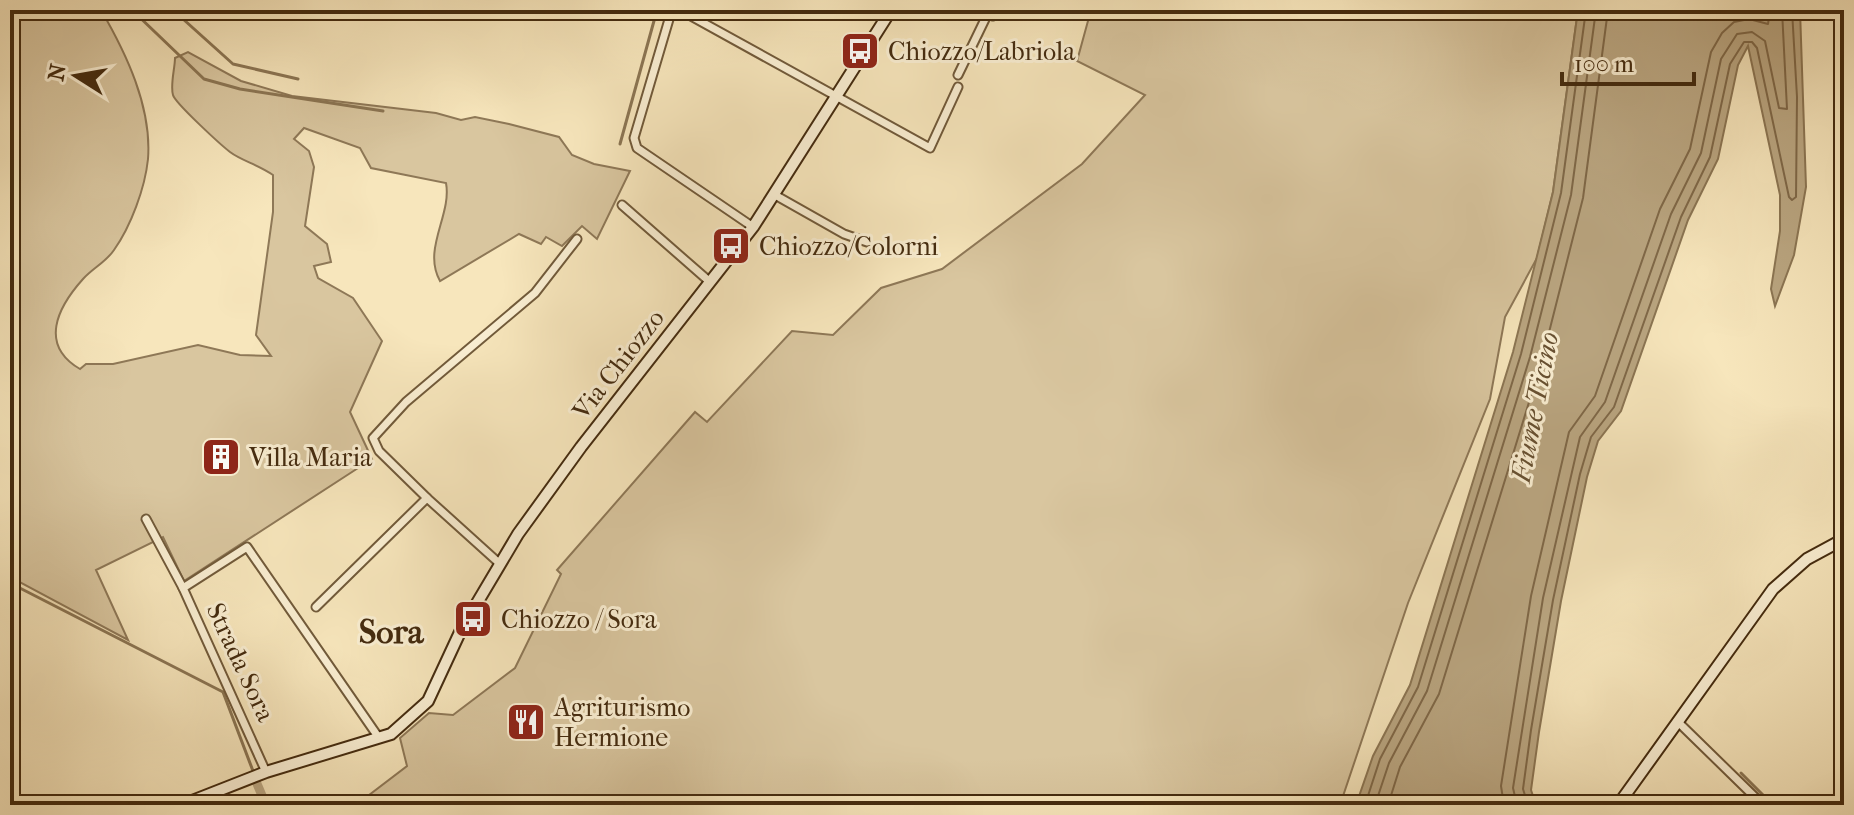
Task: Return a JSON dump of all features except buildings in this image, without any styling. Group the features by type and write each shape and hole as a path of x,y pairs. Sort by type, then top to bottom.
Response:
{"street":[{"path":"753,227 637,148 634,138 670,16 679,10 691,15 930,148 958,87"},
{"name":"Via Chiozzo","path":"499,563 581,447 753,227 891,10"},
{"path":"958,75 988,11"},
{"path":"775,195 844,234 867,242"},
{"path":"622,205 710,282"},
{"path":"182,805 266,772 379,738 402,726 428,701 461,630 499,563 379,451 373,438 406,402 535,293 577,239"},
{"path":"316,607 427,498"},
{"path":"146,519 183,588"},
{"path":"1618,805 1773,589 1807,559 1844,539"},
{"name":"Strada Sora","path":"266,772 183,588 247,547 379,738"},
{"path":"1677,721 1763,805"}],"shaded area":[{"path":"31,10 101,10 128,62 146,120 148,159 131,218 111,254 74,290 56,326 60,349 80,369 86,364 113,364 198,345 240,355 271,356 256,335 273,212 273,175 230,152 173,95 175,58 188,52 241,81 292,96 436,113 461,120 475,117 509,124 559,137 572,155 594,164 630,171 597,239 582,226 562,246 546,237 541,244 519,234 440,281 434,257 447,195 446,183 371,168 360,148 304,128 294,139 309,151 314,167 305,226 327,244 331,262 314,266 318,278 353,298 382,341 350,412 372,459 184,581 163,537 96,570 128,640 10,577 10,41 22,16"},
{"path":"1091,10 1578,10 1553,192 1537,258 1505,317 1490,399 1408,603 1340,805 356,805 407,766 400,738 429,713 453,715 515,668 561,574 557,570 695,412 707,422 792,331 833,335 881,288 942,269 1082,164 1145,95 1077,61"}],"water":[{"name":"Fiume Ticino","path":"1578,10 1800,10 1806,187 1794,255 1775,306 1771,289 1780,231 1780,195 1748,46 1738,65 1718,159 1688,220 1621,411 1598,441 1587,477 1561,601 1539,732 1531,790 1536,805 1356,805 1373,756 1410,685 1513,352 1553,192"}],"waterway":[{"path":"10,28 21,10"},
{"path":"132,10 204,79 240,89 383,111"},
{"path":"173,10 233,64 298,79"},
{"path":"620,144 657,10"},
{"path":"10,583 223,692 253,771"},
{"path":"1741,773 1773,805"},
{"path":"255,779 266,805"}],"place":[{"name":"Chiozzo/Labriola","path":"860,51"},
{"name":"Chiozzo/Colorni","path":"731,246"},
{"name":"Villa Maria","path":"221,457"},
{"name":"Chiozzo / Sora","path":"473,619"},
{"name":"Agriturismo Hermione","path":"526,722"}],"district":[{"name":"Sora","path":"391,631"}]}
